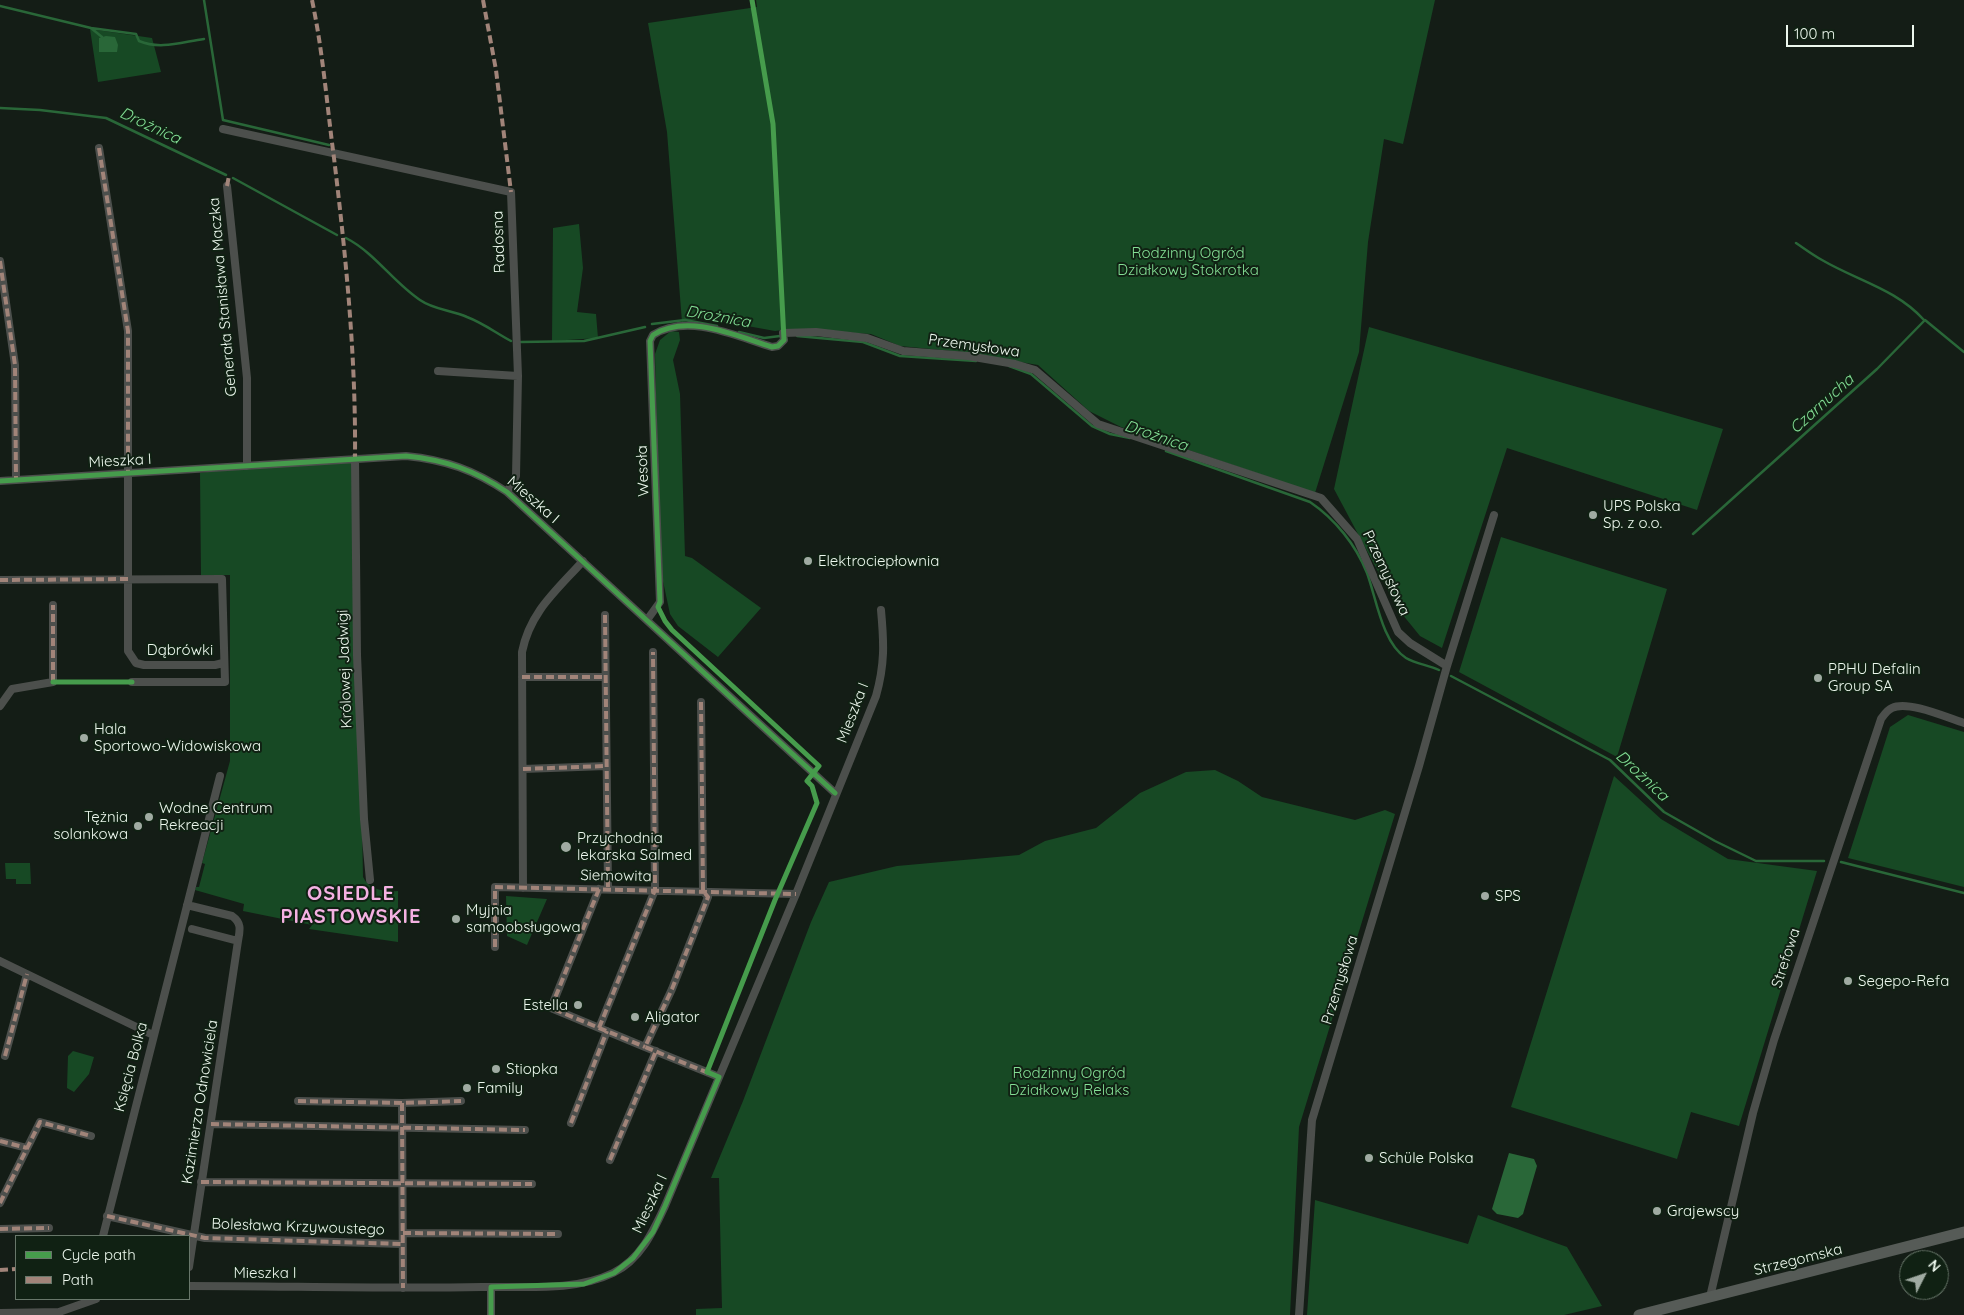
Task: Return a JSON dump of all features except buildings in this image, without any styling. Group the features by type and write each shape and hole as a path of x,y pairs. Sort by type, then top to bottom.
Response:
{"main road":[{"name":"Strzegomska","path":"1639,1315 1964,1232"}],"street":[{"name":"Radosna","path":"223,129 511,192 518,376 516,476 508,492"},
{"name":"Dąbrówki","path":"100,148 128,331 128,651 130,657 136,663 144,665 215,665 223,663 222,579 129,579"},
{"name":"Generała Stanisława Maczka","path":"227,186 247,378 247,466"},
{"path":"0,261 15,365 16,480"},
{"name":"Przemysłowa","path":"653,334 670,327 698,326 772,347 782,343 784,340 783,333 816,332 867,338 903,351 968,356 1016,364 1035,370 1098,424 1321,498 1357,539 1398,632 1410,643 1447,666 1419,766 1312,1120 1299,1315"},
{"name":"Wesoła","path":"647,620 660,602 650,341 653,334"},
{"path":"438,370 518,376"},
{"name":"Mieszka I","path":"0,480 355,458 406,456 442,460 473,472 508,492 835,793"},
{"name":"Królowej Jadwigi","path":"355,458 358,664 364,818 370,880"},
{"path":"1447,666 1494,515"},
{"path":"523,888 522,652 526,633 533,619 583,561"},
{"path":"0,580 129,579"},
{"path":"0,706 12,689 52,682 53,605"},
{"name":"Mieszka I","path":"190,1286 403,1288 584,1284 614,1273 633,1258 653,1232 665,1206 796,894 835,793 876,696 883,673 885,650 881,610"},
{"path":"605,615 606,766 604,889 551,1008 719,1077"},
{"path":"599,1028 655,890 653,652"},
{"path":"132,682 225,682 223,663"},
{"path":"522,677 605,677"},
{"path":"645,1047 672,989 708,897 703,891 701,702"},
{"name":"Strefowa","path":"1710,1297 1751,1122 1774,1040 1881,719 1892,708 1900,706 1917,708 1964,723"},
{"path":"523,769 606,766"},
{"name":"Księcia Bolka","path":"103,1235 220,776"},
{"name":"Siemowita","path":"495,947 496,887 796,894"},
{"path":"187,905 232,916 240,924 238,941 192,929"},
{"name":"Kazimierza Odnowiciela","path":"190,1259 238,941"},
{"path":"0,961 153,1035"},
{"path":"4,1056 27,974"},
{"path":"571,1123 607,1031"},
{"path":"610,1160 656,1051"},
{"path":"298,1101 402,1103 461,1101"},
{"name":"Bolesława Krzywoustego","path":"402,1103 403,1288"},
{"path":"0,1203 40,1122 91,1136"},
{"path":"210,1124 526,1130"},
{"path":"0,1141 27,1148"},
{"path":"201,1182 532,1184"},
{"name":"Bolesława Krzywoustego","path":"107,1216 189,1235"},
{"path":"0,1229 49,1228"},
{"name":"Bolesława Krzywoustego","path":"402,1233 558,1234"},
{"name":"Bolesława Krzywoustego","path":"190,1235 205,1238 402,1244"},
{"path":"490,1315 491,1287"},
{"path":"0,1314 59,1312 93,1300"}],"green space":[{"name":"Rodzinny Ogród Działkowy Stokrotka","path":"756,0 1435,0 1403,144 1384,139 1368,242 1359,352 1315,493 1121,427 1089,411 1038,365 962,352 900,346 871,334 790,329 775,331 703,318 682,322 667,132 648,23 757,7"},
{"path":"90,29 152,38 161,72 98,82"},
{"path":"579,224 583,268 577,312 596,314 598,338 552,341 553,228"},
{"path":"1369,327 1723,429 1697,510 1507,448 1442,648 1420,636 1398,609 1334,489"},
{"path":"671,331 679,332 680,340 673,360 680,394 685,556 692,558 761,608 718,657 678,626 670,614 660,567 655,354 660,340"},
{"path":"355,458 363,877 369,885 378,889 398,891 398,942 309,929 312,925 243,911 244,904 195,890 196,887 199,887 205,864 202,863 230,761 230,575 201,575 200,473 247,466"},
{"path":"1501,537 1667,589 1617,757 1459,672"},
{"path":"1908,715 1964,732 1964,887 1848,858 1890,727"},
{"name":"Rodzinny Ogród Działkowy Relaks","path":"1215,770 1238,781 1262,797 1355,820 1385,810 1395,814 1299,1127 1290,1315 696,1315 696,1309 722,1308 719,1178 711,1178 743,1101 811,922 829,882 897,866 1019,855 1045,841 1096,828 1140,793 1186,772"},
{"path":"1614,776 1661,819 1728,859 1817,871 1739,1126 1691,1112 1677,1159 1511,1107"},
{"path":"5,863 30,863 31,884 16,884 16,879 6,879"},
{"path":"506,896 547,899 527,945 507,936"},
{"path":"73,1051 94,1057 89,1074 74,1092 67,1088 68,1056"},
{"path":"1315,1200 1468,1244 1478,1215 1567,1247 1602,1306 1564,1315 1307,1315"}],"shaded area":[{"path":"106,36 115,37 118,45 117,52 99,52 99,38"},
{"path":"1509,1153 1534,1159 1537,1166 1523,1214 1518,1218 1497,1214 1492,1209"}],"waterway":[{"path":"204,0 223,120 329,145"},
{"path":"0,6 91,28 102,37"},
{"path":"91,28 136,34 139,41 155,45 204,39"},
{"name":"Drożnica","path":"0,108 40,110 106,118 226,175"},
{"name":"Drożnica","path":"233,178 337,235"},
{"name":"Drożnica","path":"346,238 366,251 401,285 420,300 431,306 473,319 511,341"},
{"path":"1796,243 1815,256 1901,300 1924,320"},
{"name":"Drożnica","path":"652,324 685,320 717,326"},
{"name":"Czarnucha","path":"1693,534 1877,369 1925,320 1964,352"},
{"name":"Drożnica","path":"521,342 584,341 645,327"},
{"name":"Drożnica","path":"739,332 764,338 780,336"},
{"name":"Drożnica","path":"797,336 863,342 900,356 976,361"},
{"name":"Drożnica","path":"1009,366 1031,374 1092,426 1110,434 1130,438"},
{"name":"Drożnica","path":"1166,451 1310,502 1328,516 1344,533 1357,552 1367,573 1385,631 1391,642 1406,658 1439,670"},
{"name":"Drożnica","path":"1451,676 1610,760 1664,812 1715,841 1756,861 1824,861"},
{"name":"Drożnica","path":"1841,862 1964,893"}],"marked path":[{"path":"312,0 319,39 346,270 354,383 355,458"},
{"path":"483,0 496,70 511,192"},
{"path":"99,148 128,331 128,473"},
{"path":"227,186 229,176"},
{"path":"0,261 15,365 16,480"},
{"path":"0,580 129,579"},
{"path":"53,605 53,682"},
{"path":"605,615 608,889"},
{"path":"599,1028 655,890 653,652"},
{"path":"522,677 605,677"},
{"path":"701,702 703,891 708,897 672,989 645,1047 711,1074"},
{"path":"523,769 606,766"},
{"path":"495,947 495,887 796,894"},
{"path":"599,889 551,1008 645,1047"},
{"path":"5,1056 27,974"},
{"path":"571,1123 607,1031"},
{"path":"610,1160 656,1051"},
{"path":"298,1101 402,1103 461,1101"},
{"path":"402,1103 403,1288"},
{"path":"0,1203 40,1122 91,1136"},
{"path":"211,1124 525,1130"},
{"path":"0,1141 27,1148"},
{"path":"201,1182 532,1184"},
{"path":"107,1216 205,1238 402,1244"},
{"path":"0,1229 49,1228"},
{"path":"403,1233 558,1234"},
{"path":"0,1270 15,1269"}],"cycle path":[{"path":"491,1315 491,1287 584,1284 614,1273 633,1258 653,1232 719,1077 707,1072 775,900 817,803 812,786 807,781 819,766 672,630 658,607 660,602 650,341 653,335 681,326 697,326 712,329 772,347 778,346 784,340 773,124 752,0"},
{"path":"0,481 406,456 434,460 459,467 495,484 507,492 835,793"},
{"path":"53,682 132,682"}],"place":[{"name":"UPS Polska Sp. z o.o.","path":"1593,515"},
{"name":"Elektrociepłownia","path":"808,561"},
{"name":"PPHU Defalin Group SA","path":"1818,678"},
{"name":"Hala Sportowo-Widowiskowa","path":"84,738"},
{"name":"Wodne Centrum Rekreacji","path":"149,817"},
{"name":"Tężnia solankowa","path":"138,826"},
{"name":"Przychodnia lekarska Salmed","path":"566,847"},
{"name":"SPS","path":"1485,896"},
{"name":"Myjnia samoobsługowa","path":"456,919"},
{"name":"Segepo-Refa","path":"1848,981"},
{"name":"Estella","path":"578,1005"},
{"name":"Aligator","path":"635,1017"},
{"name":"Stiopka","path":"496,1069"},
{"name":"Family","path":"467,1088"},
{"name":"Schüle Polska","path":"1369,1158"},
{"name":"Grajewscy","path":"1657,1211"}],"district":[{"name":"OSIEDLE PIASTOWSKIE","path":"351,906"}]}
